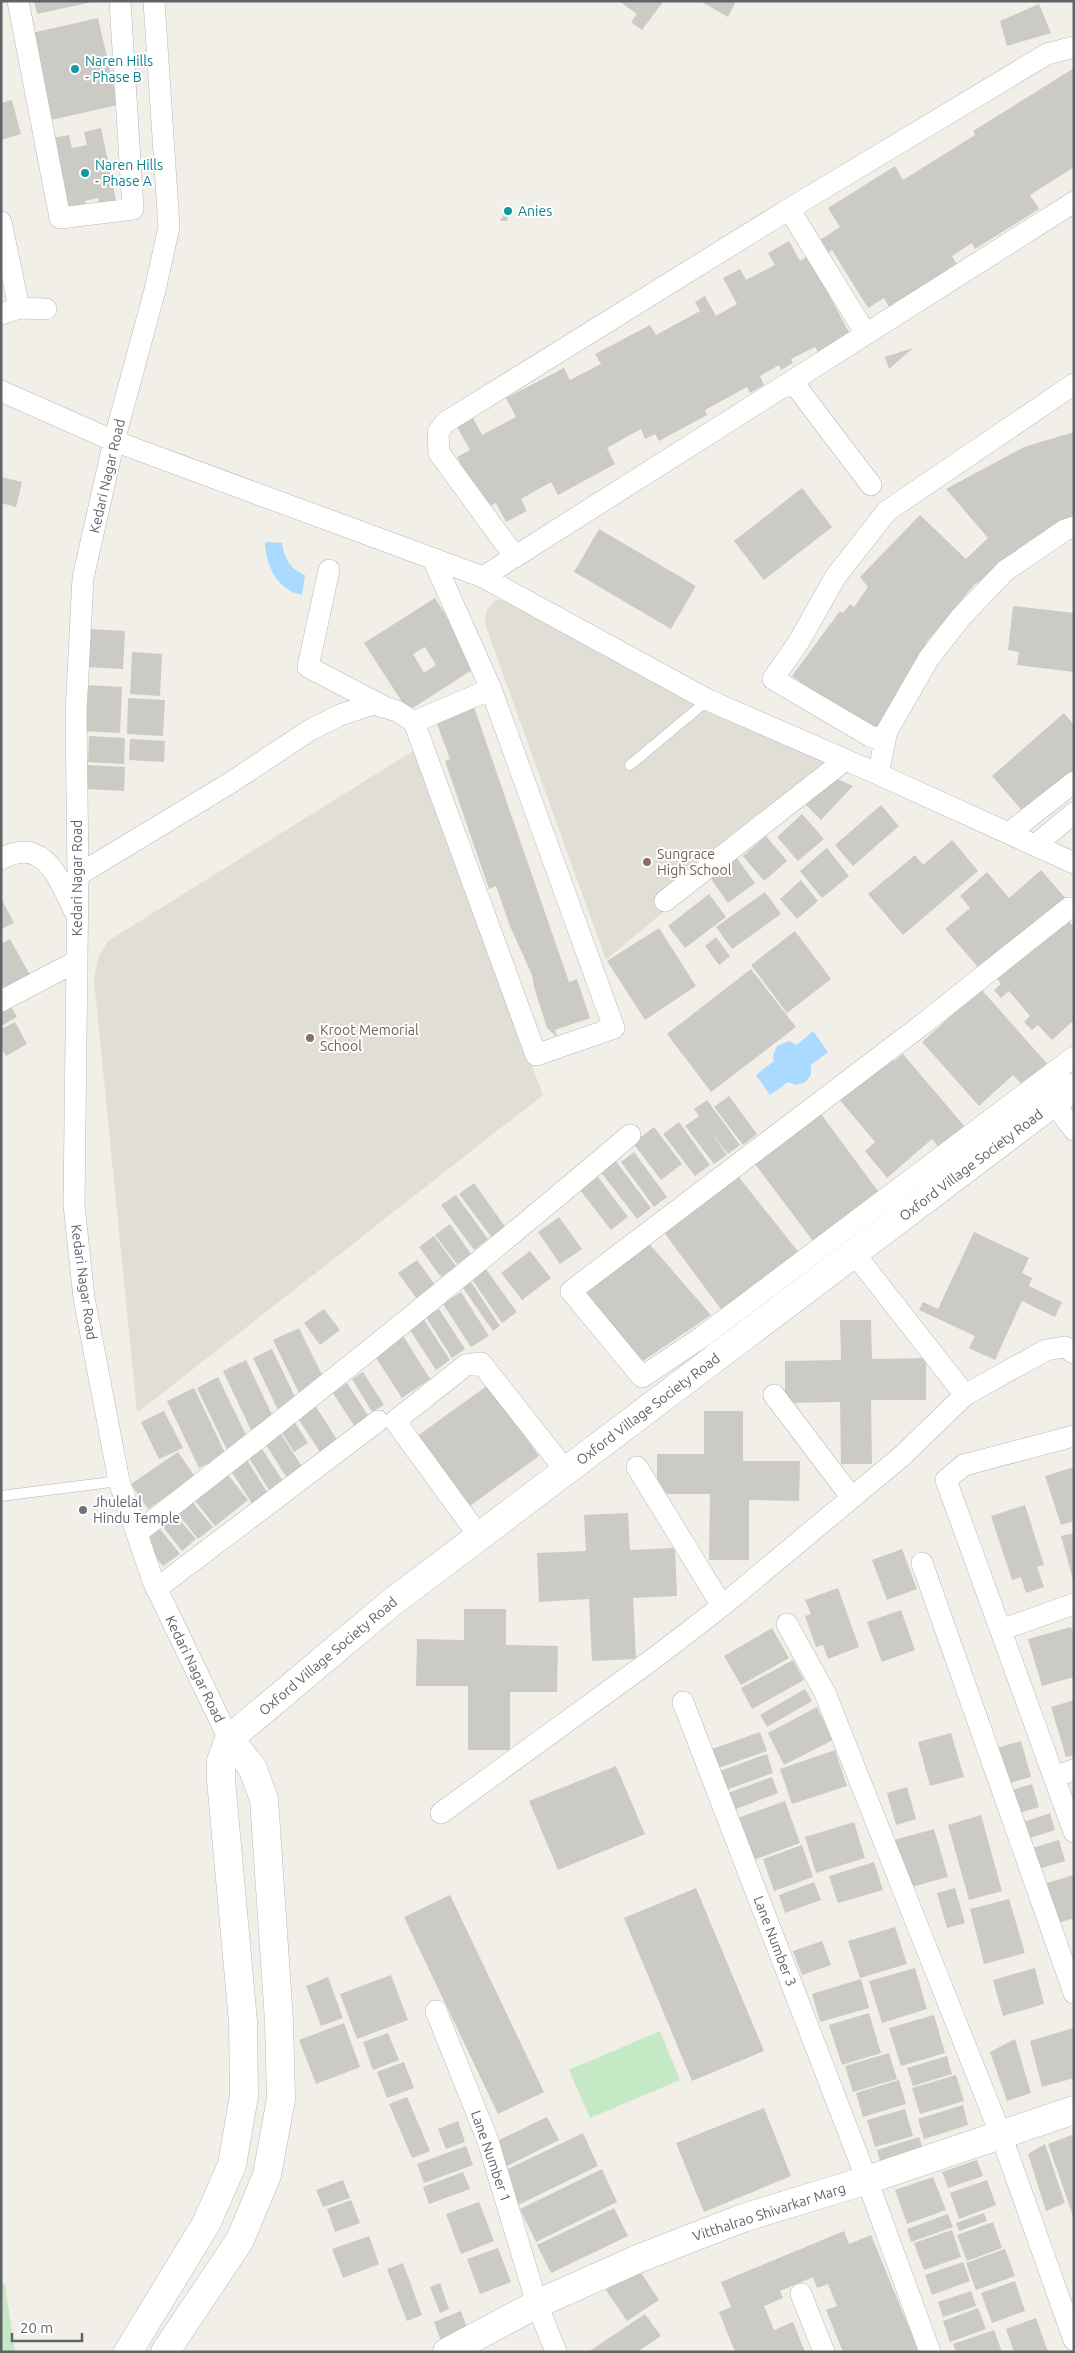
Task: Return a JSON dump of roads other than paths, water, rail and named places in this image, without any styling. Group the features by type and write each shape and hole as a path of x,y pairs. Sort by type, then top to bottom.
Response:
{"street":[{"path":"18,1 60,218 133,209 120,6 155,4"},
{"name":"Kedari Nagar Road","path":"155,4 168,227 155,290 114,441 83,578 76,714 78,875 74,1205 84,1298 119,1481 156,1589 229,1739"},
{"path":"514,557 439,453 438,432 446,422 789,209 1047,54 1074,47"},
{"path":"483,577 1074,202"},
{"path":"789,209 866,334"},
{"path":"1,222 10,311 46,309"},
{"path":"792,381 871,485"},
{"path":"884,740 870,736 773,679 798,643 836,576 887,511 1074,384"},
{"path":"1,391 114,441 483,577 708,700 878,774 1074,863"},
{"path":"878,774 887,731 929,658 961,617 1005,571 1066,530 1074,527"},
{"path":"78,875 230,783 310,730 340,714 373,704 397,711 414,722 536,1055 614,1028 492,688 433,559"},
{"path":"329,570 308,667 386,708"},
{"path":"414,722 492,688"},
{"path":"665,901 845,760"},
{"path":"1009,833 1074,782"},
{"path":"1035,845 1074,813"},
{"path":"1,859 26,851 42,857 55,872 77,917"},
{"path":"660,1399 571,1291 923,1024 1069,908 1074,908"},
{"path":"1,1001 77,961"},
{"path":"642,1377 702,1337 1074,1057"},
{"path":"1064,1095 1074,1130"},
{"name":"Oxford Village Society Road","path":"229,1739 390,1603 1064,1095"},
{"path":"136,1533 273,1429 525,1225 630,1135"},
{"path":"854,1253 965,1395"},
{"path":"441,1813 722,1606 902,1456 965,1395 1046,1350 1065,1347 1074,1353"},
{"path":"479,1536 395,1421 466,1365 481,1363 566,1470"},
{"path":"774,1395 852,1498"},
{"path":"156,1589 378,1421"},
{"path":"1074,1436 964,1465 946,1480 1074,1832"},
{"path":"637,1467 722,1606"},
{"path":"922,1563 1074,1994"},
{"path":"1001,1630 1074,1604"},
{"path":"787,1624 825,1693 1001,2135 1074,2340"},
{"name":"Lane Number 3","path":"684,1702 867,2180 930,2352"},
{"path":"128,2352 206,2224 232,2165 244,2096 243,2022 221,1780 221,1761 229,1739"},
{"path":"165,2352 240,2240 267,2175 280,2099 280,2021 264,1799 252,1767 229,1739"},
{"path":"1054,1777 1074,1770"},
{"name":"Lane Number 1","path":"436,2011 488,2141 537,2304 556,2352"},
{"name":"Vitthalrao Shivarkar Marg","path":"447,2352 537,2304 640,2258 743,2218 867,2180 1074,2110"},
{"path":"801,2294 824,2352"}],"lane":[{"path":"630,765 708,700"},
{"path":"1,1496 119,1481"}],"water":[{"path":"265,542 282,543 289,563 305,575 302,595 286,588 274,576 268,560"},
{"path":"813,1031 828,1052 811,1065 811,1075 805,1082 796,1085 788,1082 770,1095 756,1075 774,1061 773,1055 777,1046 789,1041 797,1045"}],"place":[{"name":"Naren Hills - Phase B","path":"75,69"},
{"name":"Naren Hills - Phase A","path":"85,173"},
{"name":"Anies","path":"508,211"},
{"name":"Sungrace High School","path":"647,862"},
{"name":"Kroot Memorial School","path":"310,1038"},
{"name":"Jhulelal Hindu Temple","path":"83,1510"}]}
